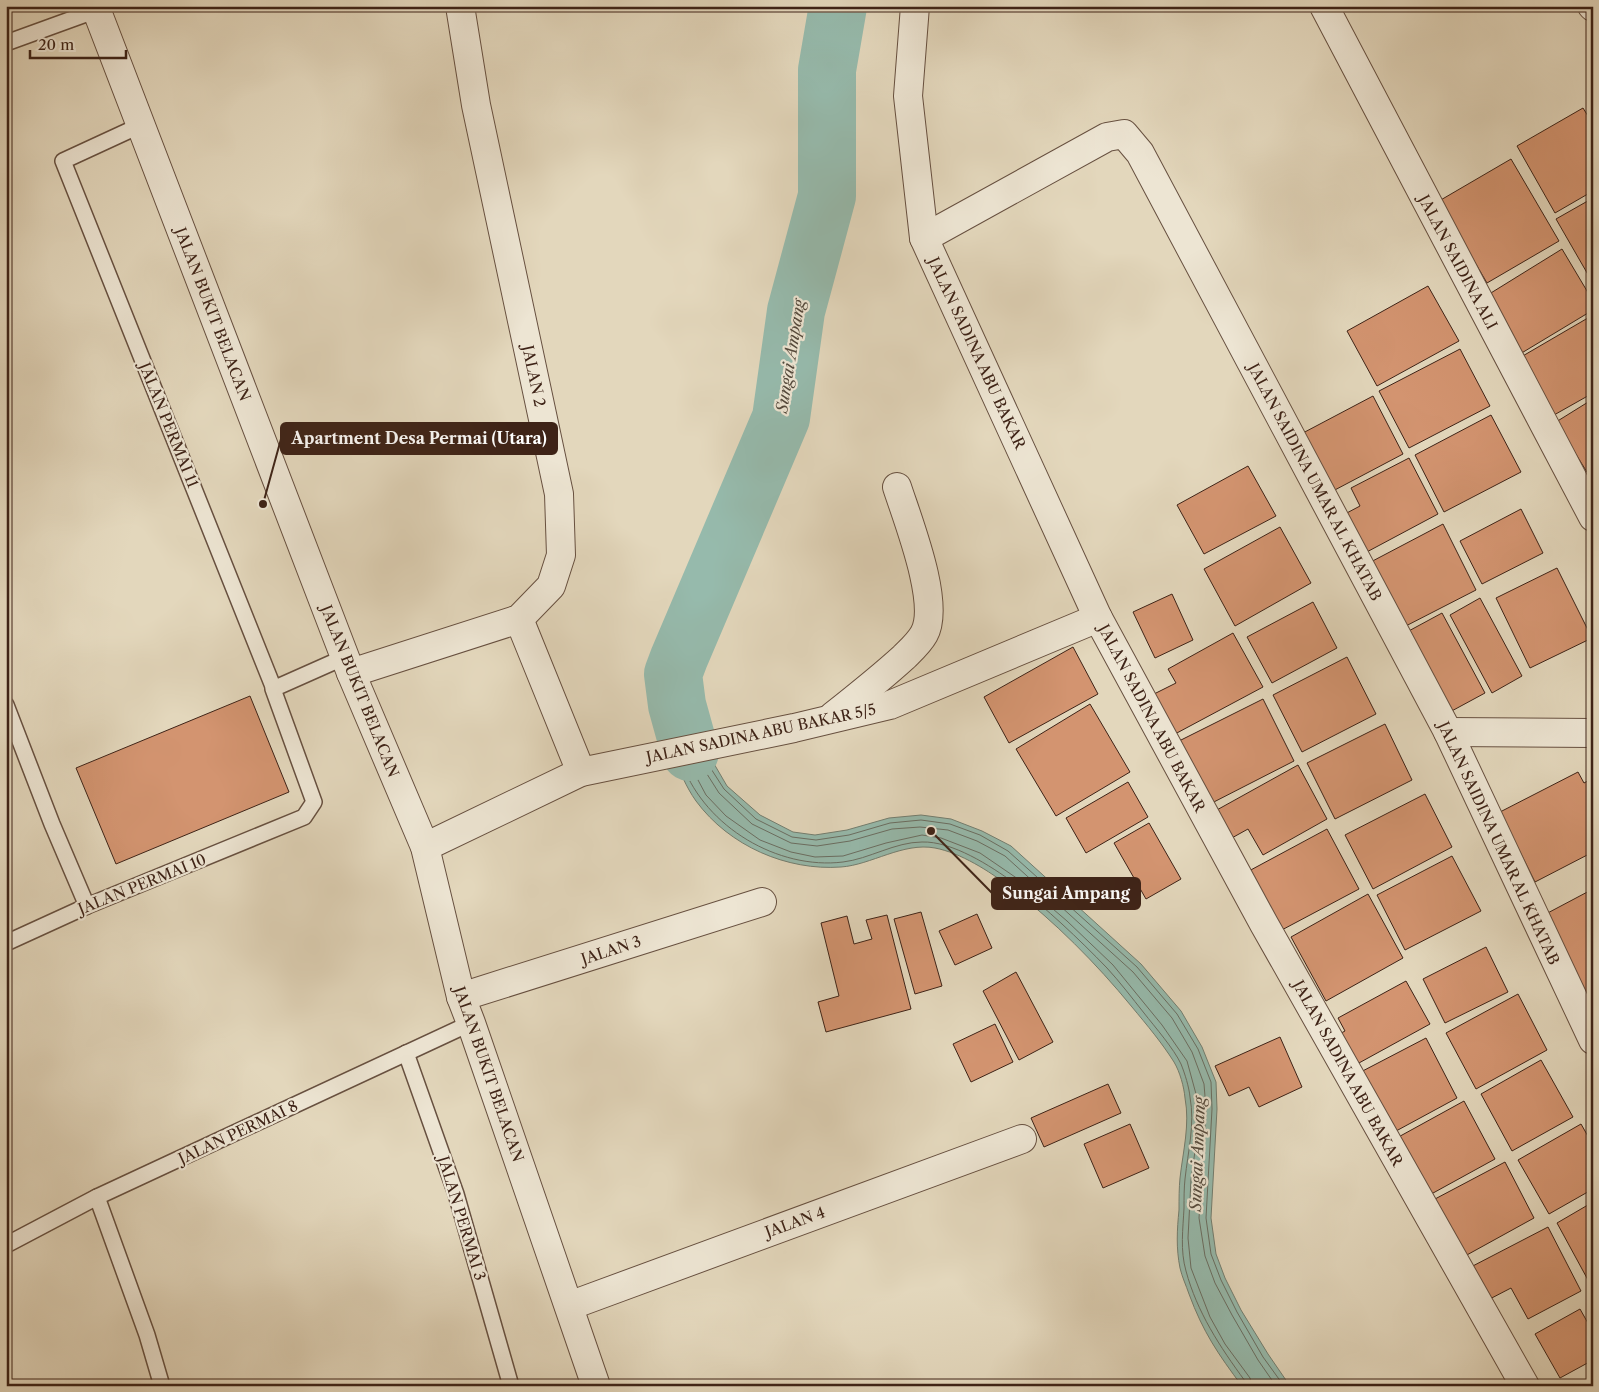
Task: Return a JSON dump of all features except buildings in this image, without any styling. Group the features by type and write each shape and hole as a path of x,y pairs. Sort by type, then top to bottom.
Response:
{"street":[{"name":"JALAN 2","path":"348,665 519,619 551,586 561,555 559,494 476,104 460,6"},
{"name":"JALAN SADINA ABU BAKAR","path":"915,6 908,96 924,238 1098,618 1264,924 1525,1386"},
{"name":"JALAN SAIDINA ALI","path":"1324,6 1593,517"},
{"name":"JALAN BUKIT BELACAN","path":"96,8 348,665 425,847 461,997 596,1386"},
{"name":"JALAN SAIDINA UMAR AL KHATAB","path":"924,238 1107,137 1124,134 1140,153 1448,732 1593,1040"},
{"path":"828,720 892,668 918,643 929,622 928,587 897,487"},
{"name":"JALAN SADINA ABU BAKAR 5/5","path":"425,847 581,772 890,706 1098,618"},
{"path":"519,619 581,772"},
{"path":"1448,732 1593,733"},
{"name":"JALAN 3","path":"461,997 762,902"},
{"name":"JALAN 4","path":"568,1306 1022,1138"}],"lane":[{"path":"6,43 96,8"},
{"name":"JALAN PERMAI 11","path":"141,125 64,161 274,689 314,802 304,817 279,828"},
{"path":"274,689 348,665"},
{"path":"6,705 52,824 87,906"},
{"name":"JALAN PERMAI 10","path":"6,943 87,906 279,828"},
{"name":"JALAN PERMAI 8","path":"6,1245 97,1197 471,1023"},
{"name":"JALAN PERMAI 3","path":"406,1053 456,1194 512,1386"},
{"path":"97,1197 147,1335 162,1386"}],"water":[{"path":"662,674 685,674 696,724 706,750 727,786 760,815 793,832 815,835 847,830 889,818 921,815 951,819 982,831 1011,846 1141,964 1181,1011 1202,1047 1216,1082 1217,1109 1211,1218 1216,1254 1225,1278 1241,1310 1290,1386 1242,1386 1212,1342 1194,1308 1181,1271 1177,1246 1180,1182 1187,1118 1183,1084 1174,1062 1149,1027 1118,991 1074,944 1027,900 974,863 945,850 923,847 911,848 852,865 821,867 800,865 780,860 742,843 709,817 696,801 686,784 667,734 661,694"}],"waterway":[{"name":"Sungai Ampang","path":"690,752 677,705 673,674 781,418 796,311 827,196 827,70 838,6"}],"place":[{"name":"Apartment Desa Permai (Utara)","path":"263,504"},
{"name":"Sungai Ampang","path":"931,831"}]}
